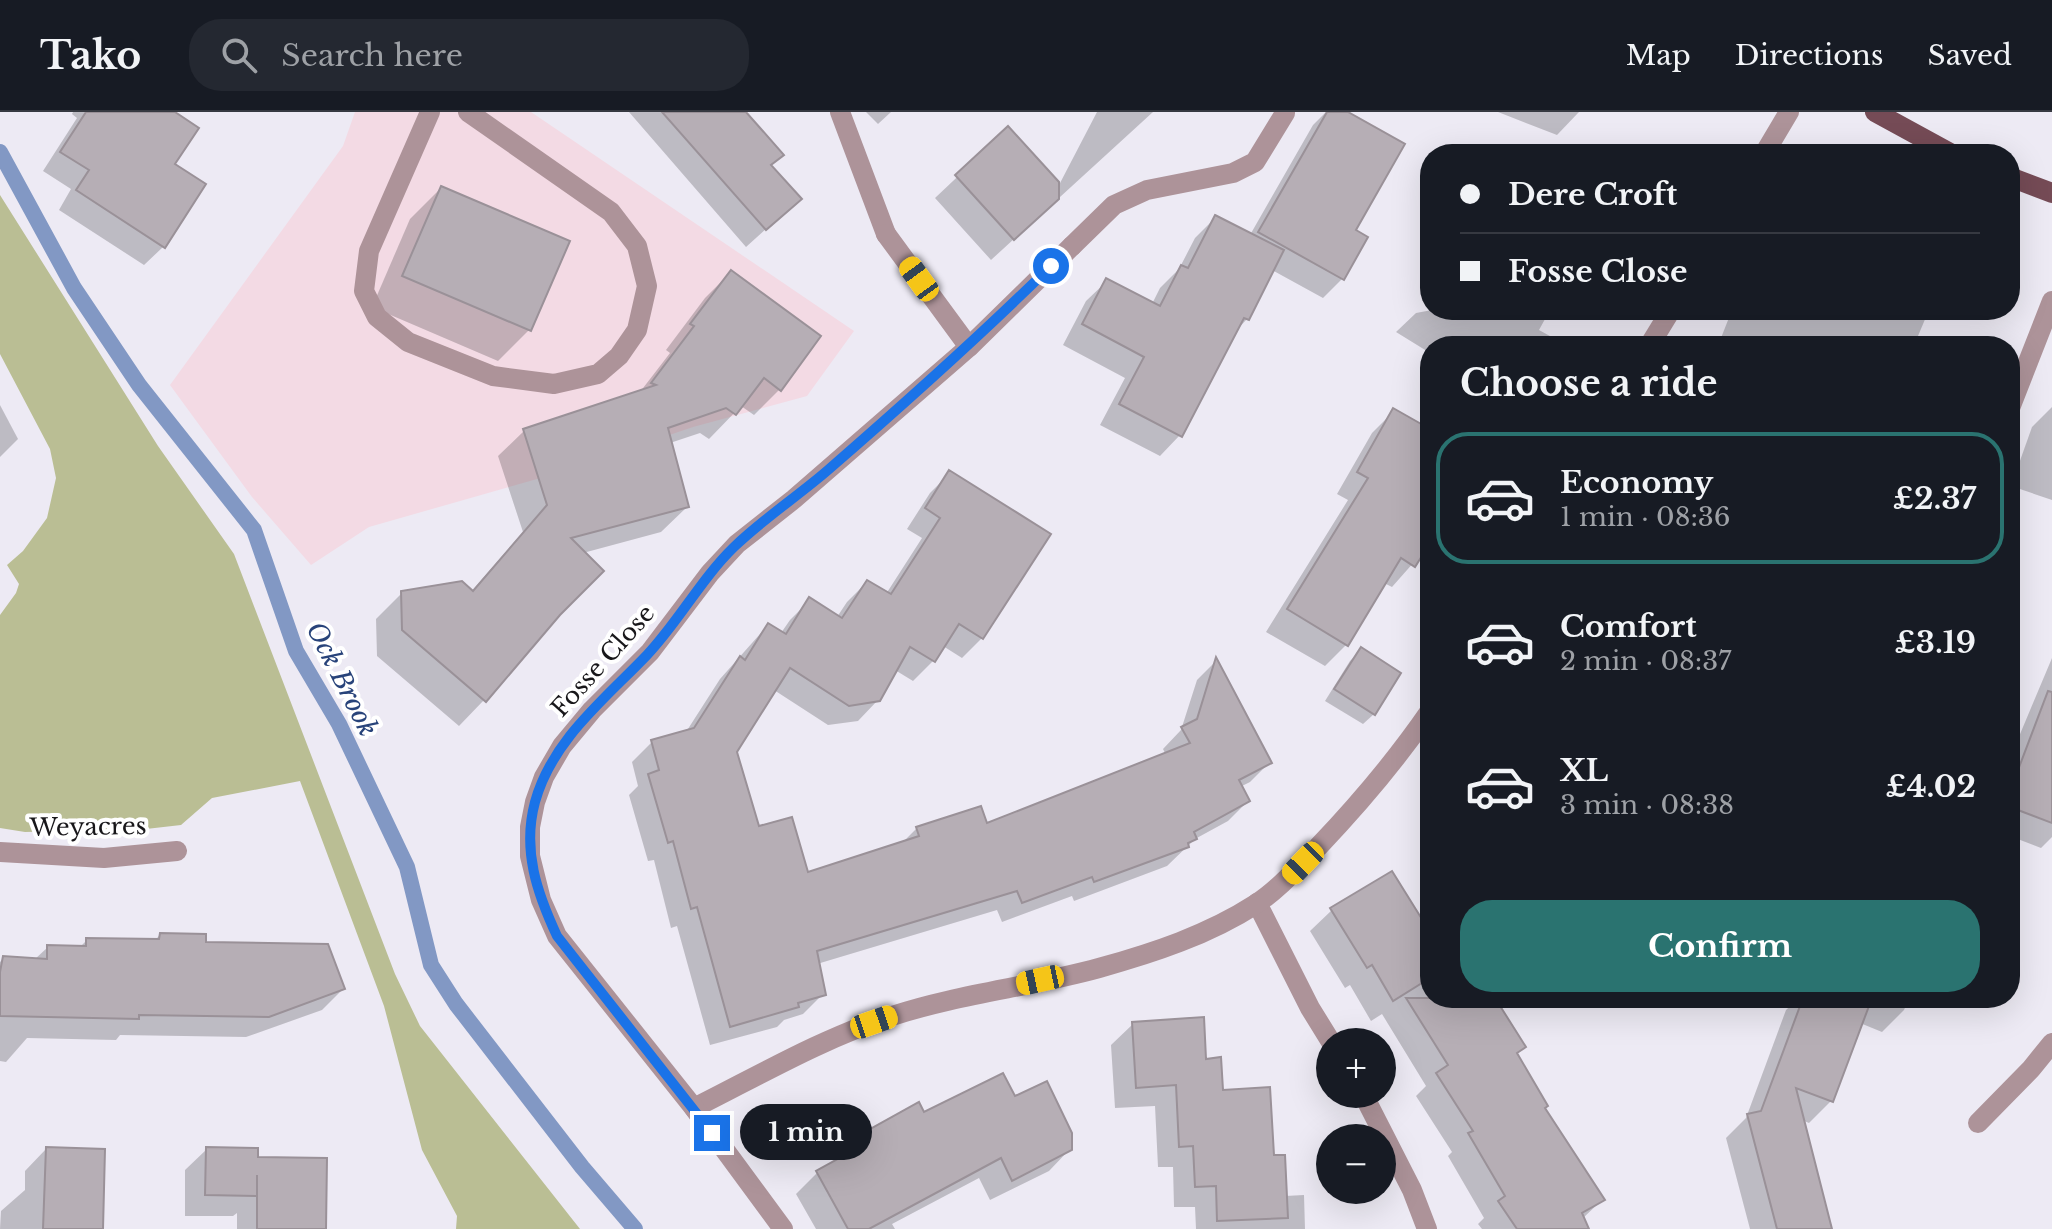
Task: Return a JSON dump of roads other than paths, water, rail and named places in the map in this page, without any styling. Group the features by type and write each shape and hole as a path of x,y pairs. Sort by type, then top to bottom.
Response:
{"main road":[{"path":"1875,112 1934,144"},
{"path":"2020,181 2052,193"}],"street":[{"path":"430,112 369,251 364,291 377,317 408,342 493,376 554,384 598,374 619,356 637,330 647,286 637,246 611,212 468,112"},
{"path":"840,112 886,234 969,347"},
{"path":"1770,144 1789,112"},
{"name":"Fosse Close","path":"783,1229 694,1108 557,936 541,900 530,856 530,827 544,777 562,746 592,710 650,652 710,573 737,544 794,499 969,347 1114,205 1147,190 1233,173 1255,162 1285,113"},
{"path":"2020,383 2052,301"},
{"path":"694,1108 853,1029 956,998 1097,969 1178,943 1225,923 1283,884 1349,814 1420,726"},
{"name":"Weyacres","path":"0,852 104,858 177,851"},
{"path":"1257,903 1322,1028"},
{"path":"1978,1123 2052,1043"},
{"path":"1370,1108 1412,1190 1427,1229"}],"waterway":[{"name":"Ock Brook","path":"0,152 74,288 139,385 254,530 296,651 339,724 407,867 431,965 456,1004 582,1167 635,1229"}]}
